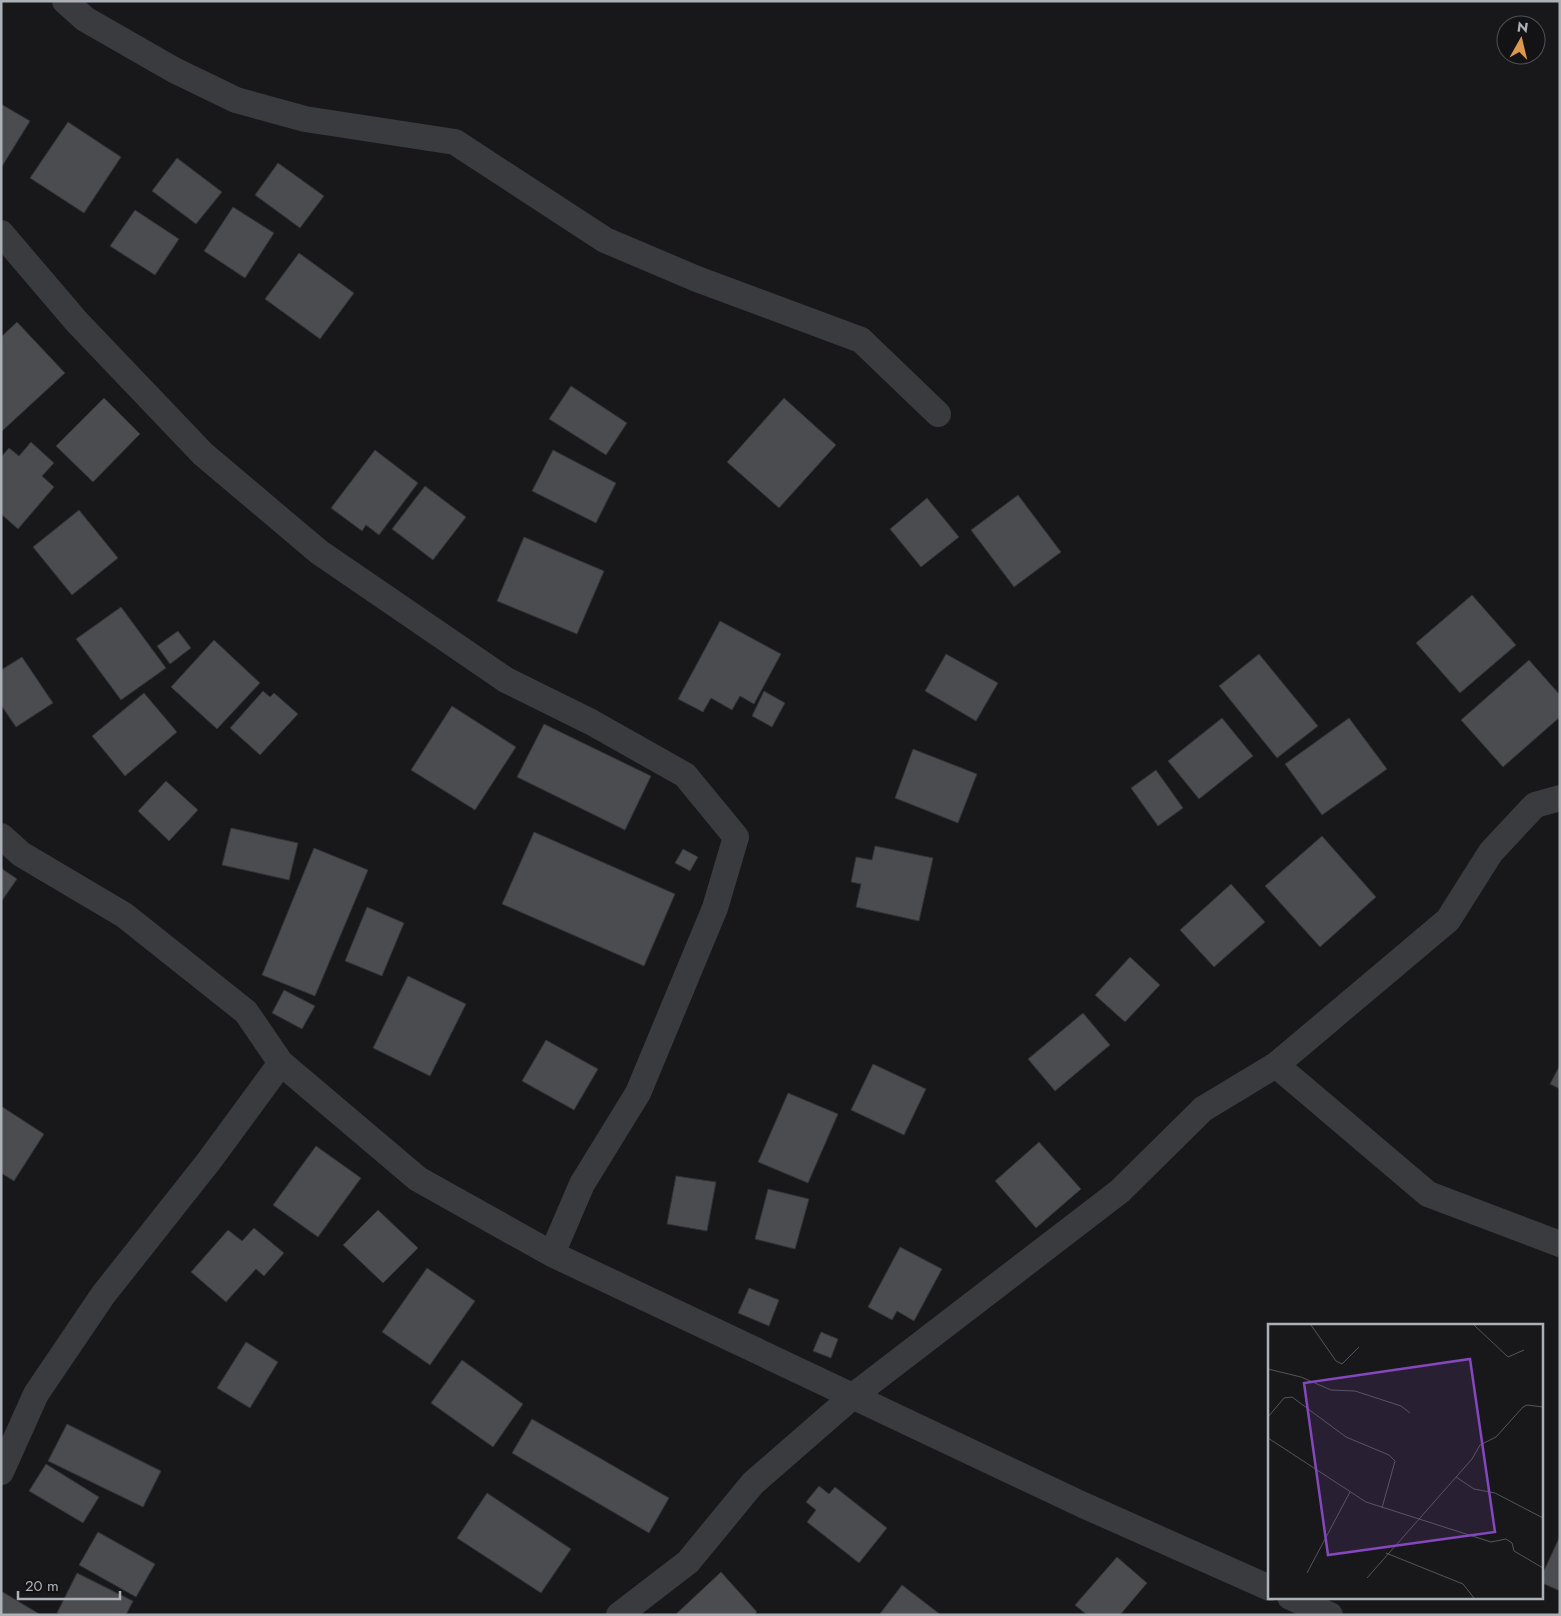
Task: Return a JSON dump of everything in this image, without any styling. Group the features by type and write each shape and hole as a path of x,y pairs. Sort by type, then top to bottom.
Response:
{"street":[{"path":"65,1 93,24 174,70 236,100 306,119 455,142 605,240 697,279 862,340 938,414"},
{"path":"1,234 78,322 203,454 319,552 506,680 590,722 685,775 736,837 716,908 638,1093 582,1184 552,1254"},
{"path":"619,1615 688,1562 753,1483 853,1396 1120,1191 1202,1109 1276,1065 1448,920 1491,852 1535,805 1560,798"},
{"path":"1,836 22,854 124,915 246,1012 280,1063 418,1179 552,1254 1083,1505 1268,1587"},
{"path":"1,1472 36,1394 47,1377 103,1295 209,1161 280,1063"},
{"path":"1276,1065 1428,1194 1560,1244"},
{"path":"1292,1598 1330,1615"}],"building":[{"path":"1,104 30,121 1,168"},
{"path":"68,122 121,157 84,213 30,178"},
{"path":"177,158 222,192 196,224 152,191"},
{"path":"278,163 324,196 300,228 255,195"},
{"path":"233,207 274,233 245,278 204,251"},
{"path":"135,210 179,239 155,275 110,246"},
{"path":"299,253 354,293 320,339 265,299"},
{"path":"17,322 65,373 1,432 1,337"},
{"path":"571,386 627,423 606,455 549,419"},
{"path":"104,398 140,434 93,482 56,446"},
{"path":"784,398 836,445 779,508 727,462"},
{"path":"31,442 54,463 42,476 54,487 18,529 1,514 1,457 9,448 19,456"},
{"path":"375,450 418,483 379,535 366,525 362,531 331,508"},
{"path":"553,450 616,483 596,523 532,491"},
{"path":"425,486 466,517 433,560 392,529"},
{"path":"1018,495 1061,552 1014,587 971,530"},
{"path":"927,498 959,537 921,567 890,529"},
{"path":"79,510 118,558 72,595 33,547"},
{"path":"524,537 604,571 577,634 497,601"},
{"path":"1472,595 1516,645 1460,693 1416,643"},
{"path":"121,607 166,668 121,700 76,639"},
{"path":"720,621 781,654 754,704 740,696 732,710 711,698 703,712 678,699"},
{"path":"178,631 191,648 170,664 157,646"},
{"path":"214,640 260,683 217,729 171,687"},
{"path":"946,654 998,683 976,721 925,691"},
{"path":"1259,654 1318,726 1277,758 1219,686"},
{"path":"22,657 53,703 16,727 1,705 1,670"},
{"path":"1529,660 1560,695 1560,717 1503,767 1461,720"},
{"path":"263,691 270,697 274,693 298,714 260,755 230,728"},
{"path":"764,691 785,703 772,727 752,716"},
{"path":"144,693 177,732 125,776 92,736"},
{"path":"452,706 516,747 475,810 411,770"},
{"path":"1222,718 1253,756 1199,799 1168,761"},
{"path":"1349,718 1387,769 1322,815 1285,764"},
{"path":"544,724 651,776 625,830 517,777"},
{"path":"913,749 977,774 958,823 895,798"},
{"path":"1156,770 1183,808 1158,826 1131,788"},
{"path":"166,781 198,810 169,841 138,811"},
{"path":"231,828 298,843 289,880 222,865"},
{"path":"534,832 675,894 644,966 502,904"},
{"path":"1322,836 1376,897 1320,947 1265,886"},
{"path":"875,846 933,858 919,921 856,907 861,884 851,882 856,857 872,860"},
{"path":"314,848 368,870 315,996 262,975"},
{"path":"683,849 698,857 690,871 675,863"},
{"path":"1,868 17,879 1,902"},
{"path":"1231,884 1265,922 1214,967 1180,930"},
{"path":"367,907 404,923 382,976 345,961"},
{"path":"1130,957 1160,985 1125,1022 1095,995"},
{"path":"408,976 466,1004 430,1076 373,1048"},
{"path":"284,990 315,1006 302,1029 272,1013"},
{"path":"1083,1013 1110,1045 1055,1091 1028,1059"},
{"path":"546,1040 598,1069 574,1110 522,1081"},
{"path":"873,1064 926,1089 904,1135 851,1110"},
{"path":"1560,1065 1560,1089 1550,1084"},
{"path":"788,1093 838,1114 808,1183 758,1162"},
{"path":"1,1106 44,1134 14,1181 1,1173"},
{"path":"1039,1142 1081,1189 1036,1228 995,1181"},
{"path":"316,1146 361,1178 318,1237 273,1205"},
{"path":"676,1176 716,1182 707,1231 667,1224"},
{"path":"768,1189 809,1199 795,1249 755,1239"},
{"path":"378,1210 418,1248 383,1283 343,1245"},
{"path":"254,1228 284,1253 264,1276 256,1269 226,1302 191,1272 228,1230 242,1241"},
{"path":"900,1247 942,1269 914,1321 897,1311 892,1320 868,1307"},
{"path":"427,1268 475,1301 430,1365 382,1332"},
{"path":"749,1288 779,1300 769,1326 738,1313"},
{"path":"821,1332 838,1339 831,1358 813,1351"},
{"path":"246,1342 278,1362 250,1408 217,1388"},
{"path":"462,1360 523,1404 493,1447 431,1403"},
{"path":"532,1419 669,1498 649,1533 512,1453"},
{"path":"67,1424 161,1471 143,1507 48,1461"},
{"path":"46,1464 99,1497 83,1523 29,1491"},
{"path":"819,1486 829,1494 835,1487 887,1528 859,1563 807,1522 816,1510 806,1502"},
{"path":"487,1493 571,1549 541,1593 457,1538"},
{"path":"98,1532 155,1564 136,1597 79,1565"},
{"path":"1560,1536 1560,1591 1544,1584 1544,1571"},
{"path":"1117,1557 1147,1583 1120,1615 1087,1615 1075,1605"},
{"path":"721,1572 757,1612 754,1615 675,1615"},
{"path":"77,1573 133,1601 126,1615 61,1615 57,1613"},
{"path":"902,1585 941,1615 879,1615"},
{"path":"1,1591 41,1615 1,1615"}]}
